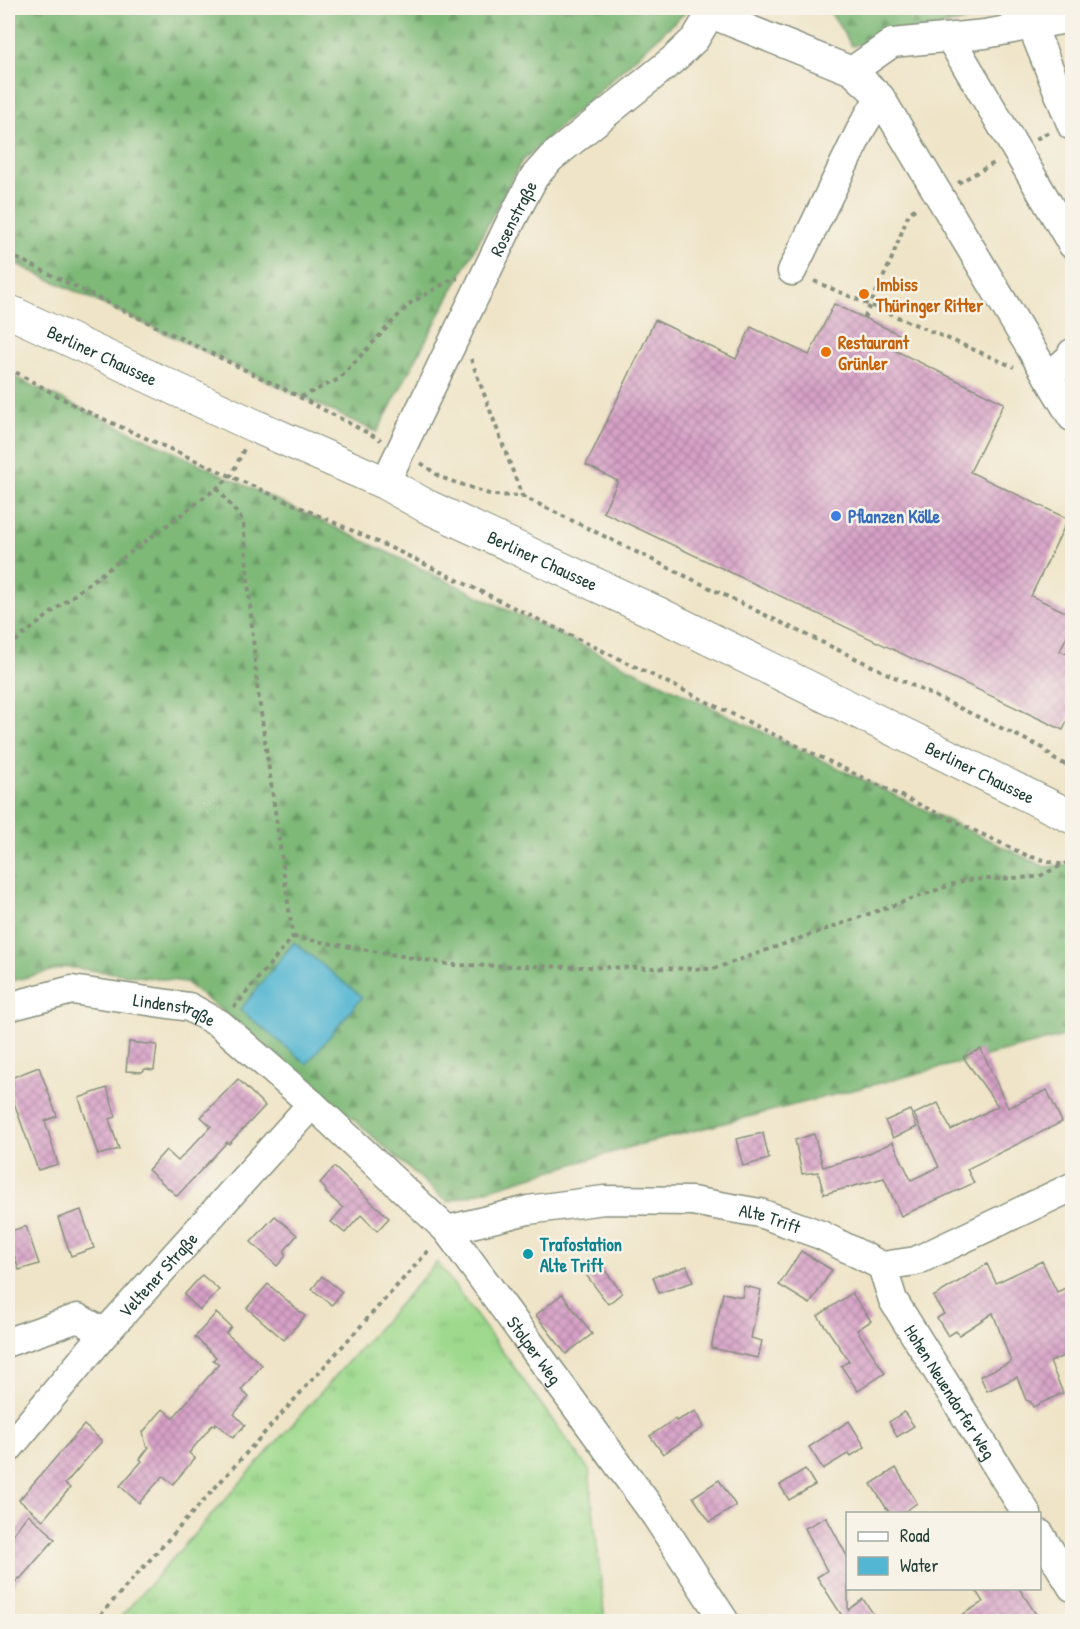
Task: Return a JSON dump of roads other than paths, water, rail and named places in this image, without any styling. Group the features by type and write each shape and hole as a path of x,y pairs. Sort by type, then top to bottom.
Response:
{"main road":[{"name":"Berliner Chaussee","path":"8,310 255,426 385,483 426,506 659,614 1072,817"}],"street":[{"path":"712,11 852,71 880,97 1072,417"},
{"name":"Rosenstraße","path":"385,483 534,177 551,158 675,58 694,39 712,11"},
{"path":"852,71 892,43 985,34 1072,18"},
{"path":"1032,26 1072,126"},
{"path":"950,38 1072,244"},
{"path":"803,276 862,127 880,97"},
{"path":"1051,380 1071,357 1072,352"},
{"name":"Lindenstraße","path":"8,1007 72,990 189,1007 220,1024 312,1104"},
{"name":"Stolper Weg","path":"312,1104 447,1230 656,1516 725,1622"},
{"name":"Veltener Straße","path":"8,1449 105,1333 312,1104"},
{"path":"882,1266 916,1261 1072,1187"},
{"name":"Alte Trift","path":"447,1230 528,1210 604,1200 692,1201 760,1213 821,1235 882,1266"},
{"name":"Hohen Neuendorfer Weg","path":"882,1266 893,1300 1026,1512"},
{"path":"8,1342 78,1318 105,1333"},
{"path":"1041,1536 1072,1587"}],"water":[{"path":"294,942 362,997 307,1064 240,1010"}],"place":[{"name":"Imbiss Thüringer Ritter","path":"864,294"},
{"name":"Restaurant Grünler","path":"826,352"},
{"name":"Pflanzen Kölle","path":"836,516"},
{"name":"Trafostation Alte Trift","path":"528,1254"}]}
